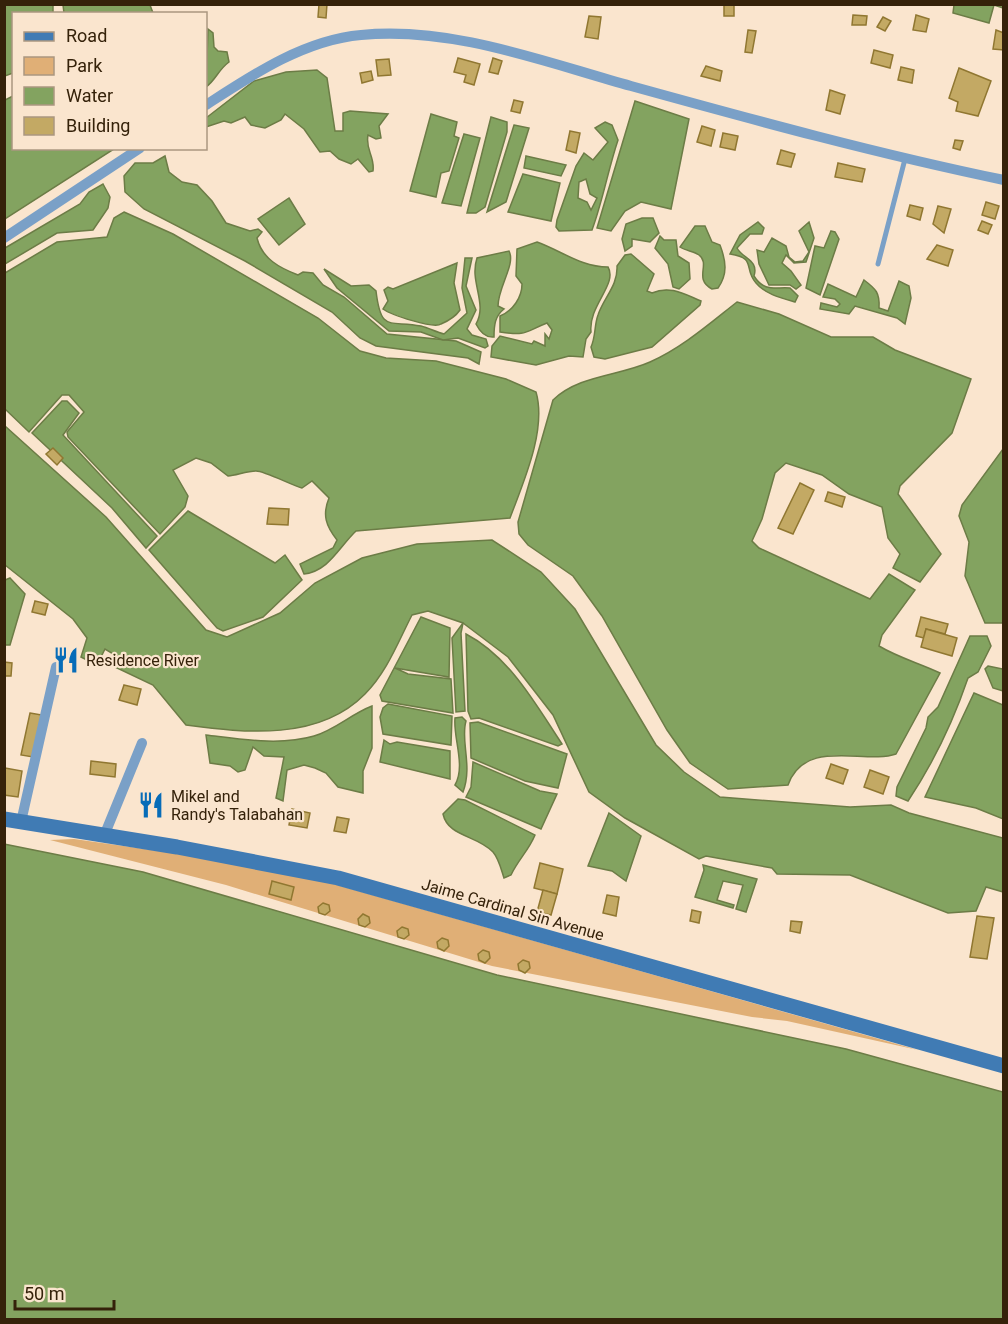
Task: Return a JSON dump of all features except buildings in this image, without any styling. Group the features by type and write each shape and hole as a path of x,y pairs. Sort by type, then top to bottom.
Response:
{"main road":[{"name":"Jaime Cardinal Sin Avenue","path":"4,819 338,878 1004,1066"}],"street":[{"path":"207,104 248,78 286,58 359,35 401,33 493,48 905,159 1004,180"},
{"path":"4,238 136,151"},
{"path":"21,822 56,667"},
{"path":"104,836 142,743"}],"lane":[{"path":"878,264 905,159"}],"green space":[{"path":"74,839 187,855 323,881 918,1050 787,1021 752,1017 492,966 226,885 50,840"}],"water":[{"path":"4,5 53,5 53,12 12,12 12,73 5,76"},
{"path":"63,5 150,5 153,12 64,12"},
{"path":"954,5 994,5 989,23 953,13"},
{"path":"208,29 213,33 214,47 218,51 227,52 229,62 207,86"},
{"path":"317,70 327,78 335,131 343,131 343,113 350,111 388,114 379,126 381,138 376,139 368,135 373,171 369,172 358,159 351,164 339,159 330,151 320,152 304,129 285,114 281,120 265,128 251,125 245,117 231,123 224,121 207,127 207,117 254,81 286,72"},
{"path":"12,96 12,150 112,150 5,219 5,100"},
{"path":"635,101 689,119 671,209 641,202 625,211 611,231 597,228"},
{"path":"431,114 457,122 454,136 459,138 449,171 441,173 436,197 410,191"},
{"path":"491,117 507,122 507,132 485,207 476,213 467,213"},
{"path":"605,122 612,125 618,140 592,230 559,231 556,227 557,220 576,166 584,153 593,160 608,142 595,128","holes":["586,179 590,194 597,198 591,210 587,202 578,198 579,182"]},
{"path":"514,125 529,128 506,202 487,212"},
{"path":"464,134 480,138 461,206 442,203"},
{"path":"165,156 169,172 182,182 197,185 212,201 226,223 250,231 258,229 262,232 257,238 259,245 267,257 278,266 298,275 303,272 313,273 323,285 344,297 387,334 456,341 481,352 479,364 468,358 376,346 360,338 332,312 245,261 144,209 125,192 124,176 135,163 153,163"},
{"path":"526,156 566,165 561,176 524,168"},
{"path":"523,174 560,183 551,221 508,212"},
{"path":"103,184 110,197 108,208 93,230 57,233 5,264 5,248 80,204 89,192"},
{"path":"289,198 305,224 279,245 258,219"},
{"path":"124,212 173,234 318,318 360,351 386,358 436,361 506,379 536,392 539,407 536,439 527,473 510,518 356,531 327,563 313,572 304,574 300,564 333,548 337,540 326,520 329,498 312,481 302,488 256,471 228,476 211,463 196,458 173,470 188,496 185,507 160,534 68,437 67,432 84,412 69,395 62,395 29,432 5,409 5,273 57,242 107,237 114,218"},
{"path":"642,218 653,218 659,233 650,242 632,239 632,246 625,251 622,239 626,224"},
{"path":"758,222 764,228 762,234 750,234 737,248 754,266 754,276 758,281 770,288 790,288 798,296 795,302 764,290 752,278 747,261 730,254 740,235"},
{"path":"809,222 814,238 806,262 794,263 786,255 782,263 801,285 796,289 790,285 769,285 759,264 757,250 764,252 772,238 786,246 789,257 795,262 803,261 809,252 799,231"},
{"path":"695,226 705,226 712,242 720,245 725,267 718,288 712,289 706,285 703,263 699,255 680,247"},
{"path":"831,231 835,232 839,239 820,295 806,288 815,246 824,248"},
{"path":"660,236 664,240 676,240 678,256 689,263 690,279 679,289 673,287 668,264 655,248"},
{"path":"537,242 580,261 608,267 609,281 594,313 583,357 569,356 536,365 491,357 492,346 500,336 532,344 534,341 545,346 545,334 549,339 552,330 547,323 516,334 500,332 500,316 513,307 522,289 522,284 516,276 517,249"},
{"path":"509,251 511,256 509,269 498,306 504,309 496,321 494,337 488,337 476,324 480,308 475,275 477,258"},
{"path":"631,254 654,274 647,291 652,293 665,290 677,291 701,301 700,305 652,347 605,359 594,357 591,347 598,315 613,286 617,266 625,255"},
{"path":"465,258 472,258 466,286 476,310 467,329 472,335 486,339 488,346 485,348 458,338 443,340 421,332 389,331 337,288 324,269 351,286 369,285 376,291 381,313 388,322 421,326 444,334 467,313 462,288"},
{"path":"457,263 454,283 460,310 449,320 441,324 430,325 403,318 383,309 388,301 384,290 388,287 393,289"},
{"path":"864,280 876,292 879,308 888,311 899,281 909,286 911,298 905,324 897,318 855,306 849,314 820,309 821,303 837,307 840,304 835,299 823,297 828,284 856,297"},
{"path":"737,302 779,314 831,337 873,337 895,350 971,379 952,433 900,486 898,494 941,554 920,582 893,568 900,554 888,538 882,507 849,494 822,475 786,463 775,473 762,519 752,541 759,548 870,599 889,574 915,590 882,635 879,646 940,673 896,754 883,757 821,757 808,761 796,770 788,785 728,789 690,763 667,730 602,616 573,576 528,545 519,534 518,522 553,400 575,385 638,367 662,356 695,335"},
{"path":"62,401 67,401 79,413 63,435 157,536 146,548 112,508 32,433"},
{"path":"5,426 106,517 206,630 227,637 280,613 315,583 362,558 417,544 492,540 541,572 575,609 656,745 684,772 720,797 850,807 891,805 909,813 1003,838 1003,892 986,887 976,911 948,913 850,875 777,874 772,868 706,856 699,859 625,818 589,792 553,715 508,657 463,623 428,611 412,615 386,666 365,694 347,709 326,720 304,727 257,731 186,725 153,685 115,667 115,655 105,649 97,665 81,657 87,638 73,619 5,565"},
{"path":"1003,449 1003,623 985,623 965,576 969,542 959,516 962,505"},
{"path":"188,511 275,563 285,555 302,580 263,617 223,631 217,628 149,550"},
{"path":"10,578 25,594 10,645 5,645 5,580"},
{"path":"421,617 450,628 449,677 395,668 408,674 451,679 453,713 382,701 380,695"},
{"path":"463,623 461,633 465,711 456,712 452,638"},
{"path":"466,634 496,655 509,669 532,698 562,744 558,746 479,718 471,719 468,711"},
{"path":"970,636 987,636 991,646 978,672 968,678 942,741 908,801 896,796 897,787 926,728 928,717 938,707"},
{"path":"988,666 1003,669 1003,691 993,688 985,669"},
{"path":"974,693 1003,705 1003,819 976,808 925,797"},
{"path":"388,704 452,716 451,745 383,734 380,717 383,708"},
{"path":"372,706 372,748 363,771 363,793 338,787 326,773 304,765 287,770 283,801 276,798 284,757 264,756 253,747 245,770 238,772 230,766 210,763 206,735 260,741 301,739 322,733"},
{"path":"462,717 466,721 464,737 467,763 463,792 455,785 459,761 455,718"},
{"path":"478,722 567,754 558,788 525,781 471,758 470,723"},
{"path":"384,740 390,744 397,742 450,751 450,779 380,762"},
{"path":"473,762 540,791 557,794 541,829 466,797 471,787"},
{"path":"458,799 465,800 535,835 511,875 504,878 493,852 479,842 457,832 446,822 443,814"},
{"path":"609,813 641,836 626,881 612,871 588,866"},
{"path":"4,844 143,872 497,975 846,1049 1003,1092 1003,1319 5,1319"},
{"path":"703,865 757,879 746,912 736,909 743,885 723,881 717,900 734,905 733,908 695,897 704,870"}],"place":[{"name":"Residence River","path":"66,660"},
{"name":"Mikel and Randy's Talabahan","path":"151,805"}]}
